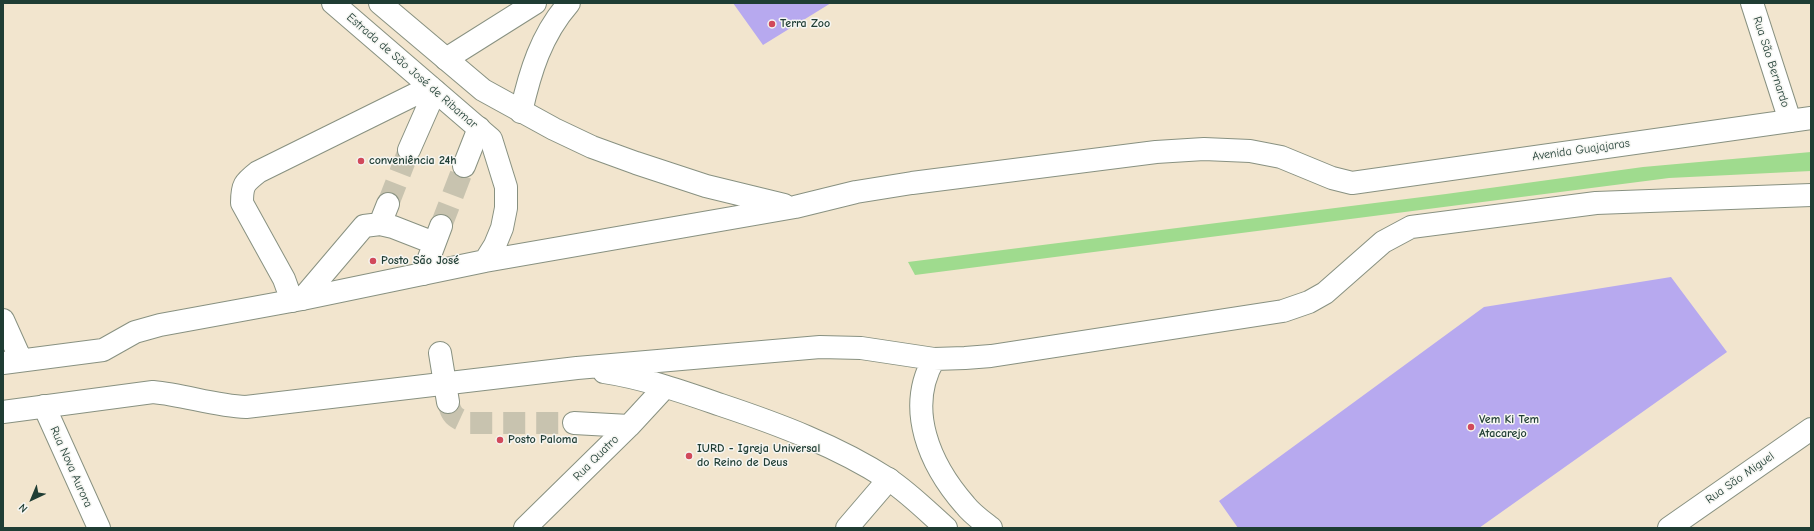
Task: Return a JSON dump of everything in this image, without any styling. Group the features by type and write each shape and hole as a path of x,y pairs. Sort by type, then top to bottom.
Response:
{"main road":[{"name":"Estrada de São José de Ribamar","path":"332,3 485,134"},
{"path":"380,3 483,90 521,112 592,147 706,186 764,201 795,207"},
{"path":"446,59 535,3"},
{"path":"521,112 530,72 545,35 556,17 569,3"},
{"name":"Rua São Bernardo","path":"1752,3 1801,119"},
{"path":"409,150 432,89"},
{"path":"297,300 242,203 242,190 248,180 258,172 432,89"},
{"name":"Avenida Guajajaras","path":"795,207 856,192 912,183 1156,152 1204,149 1250,151 1281,157 1332,178 1352,183 1801,119"},
{"path":"464,166 485,134"},
{"path":"485,134 506,187 506,208 502,228 498,239 485,261"},
{"path":"3,412 153,392 177,394 230,406 246,407 446,393 577,368 820,347 861,348 934,359 992,356 1283,312 1309,302 1325,293 1383,242 1411,227 1596,203 1810,199"},
{"path":"3,320 12,361 103,350 135,332 160,324 297,300 485,261 795,207"},
{"path":"297,300 364,226 384,214 393,227 438,235 423,274"},
{"path":"440,353 446,393"},
{"path":"934,359 924,381 920,404 921,417 927,440 936,462 952,488 966,506 990,528"},
{"path":"577,368 614,374 665,387 752,415 804,436 839,452 889,479 946,528"},
{"name":"Rua Quatro","path":"525,528 629,426 665,387"},
{"name":"Rua Nova Aurora","path":"44,406 99,528"},
{"path":"574,423 629,426"},
{"name":"Rua São Miguel","path":"1669,528 1811,429"},
{"path":"846,528 889,479"}],"green space":[{"path":"1811,152 1811,171 1669,178 915,275 908,262 1446,194 1643,167"}],"building":[{"name":"Terra Zoo","path":"733,3 831,3 763,45"},
{"name":"Vem Ki Tem Atacarejo","path":"1671,277 1727,352 1479,528 1238,528 1219,501 1484,307"}],"tunnel":[{"path":"388,204 409,150"},
{"path":"441,226 464,166"},
{"path":"448,402 453,414 460,420 469,423 574,423"}],"place":[{"name":"Terra Zoo","path":"772,24"},
{"name":"conveniência 24h","path":"361,161"},
{"name":"Posto São José","path":"373,261"},
{"name":"Vem Ki Tem Atacarejo","path":"1471,427"},
{"name":"Posto Paloma","path":"500,440"},
{"name":"IURD - Igreja Universal do Reino de Deus","path":"689,456"}]}
